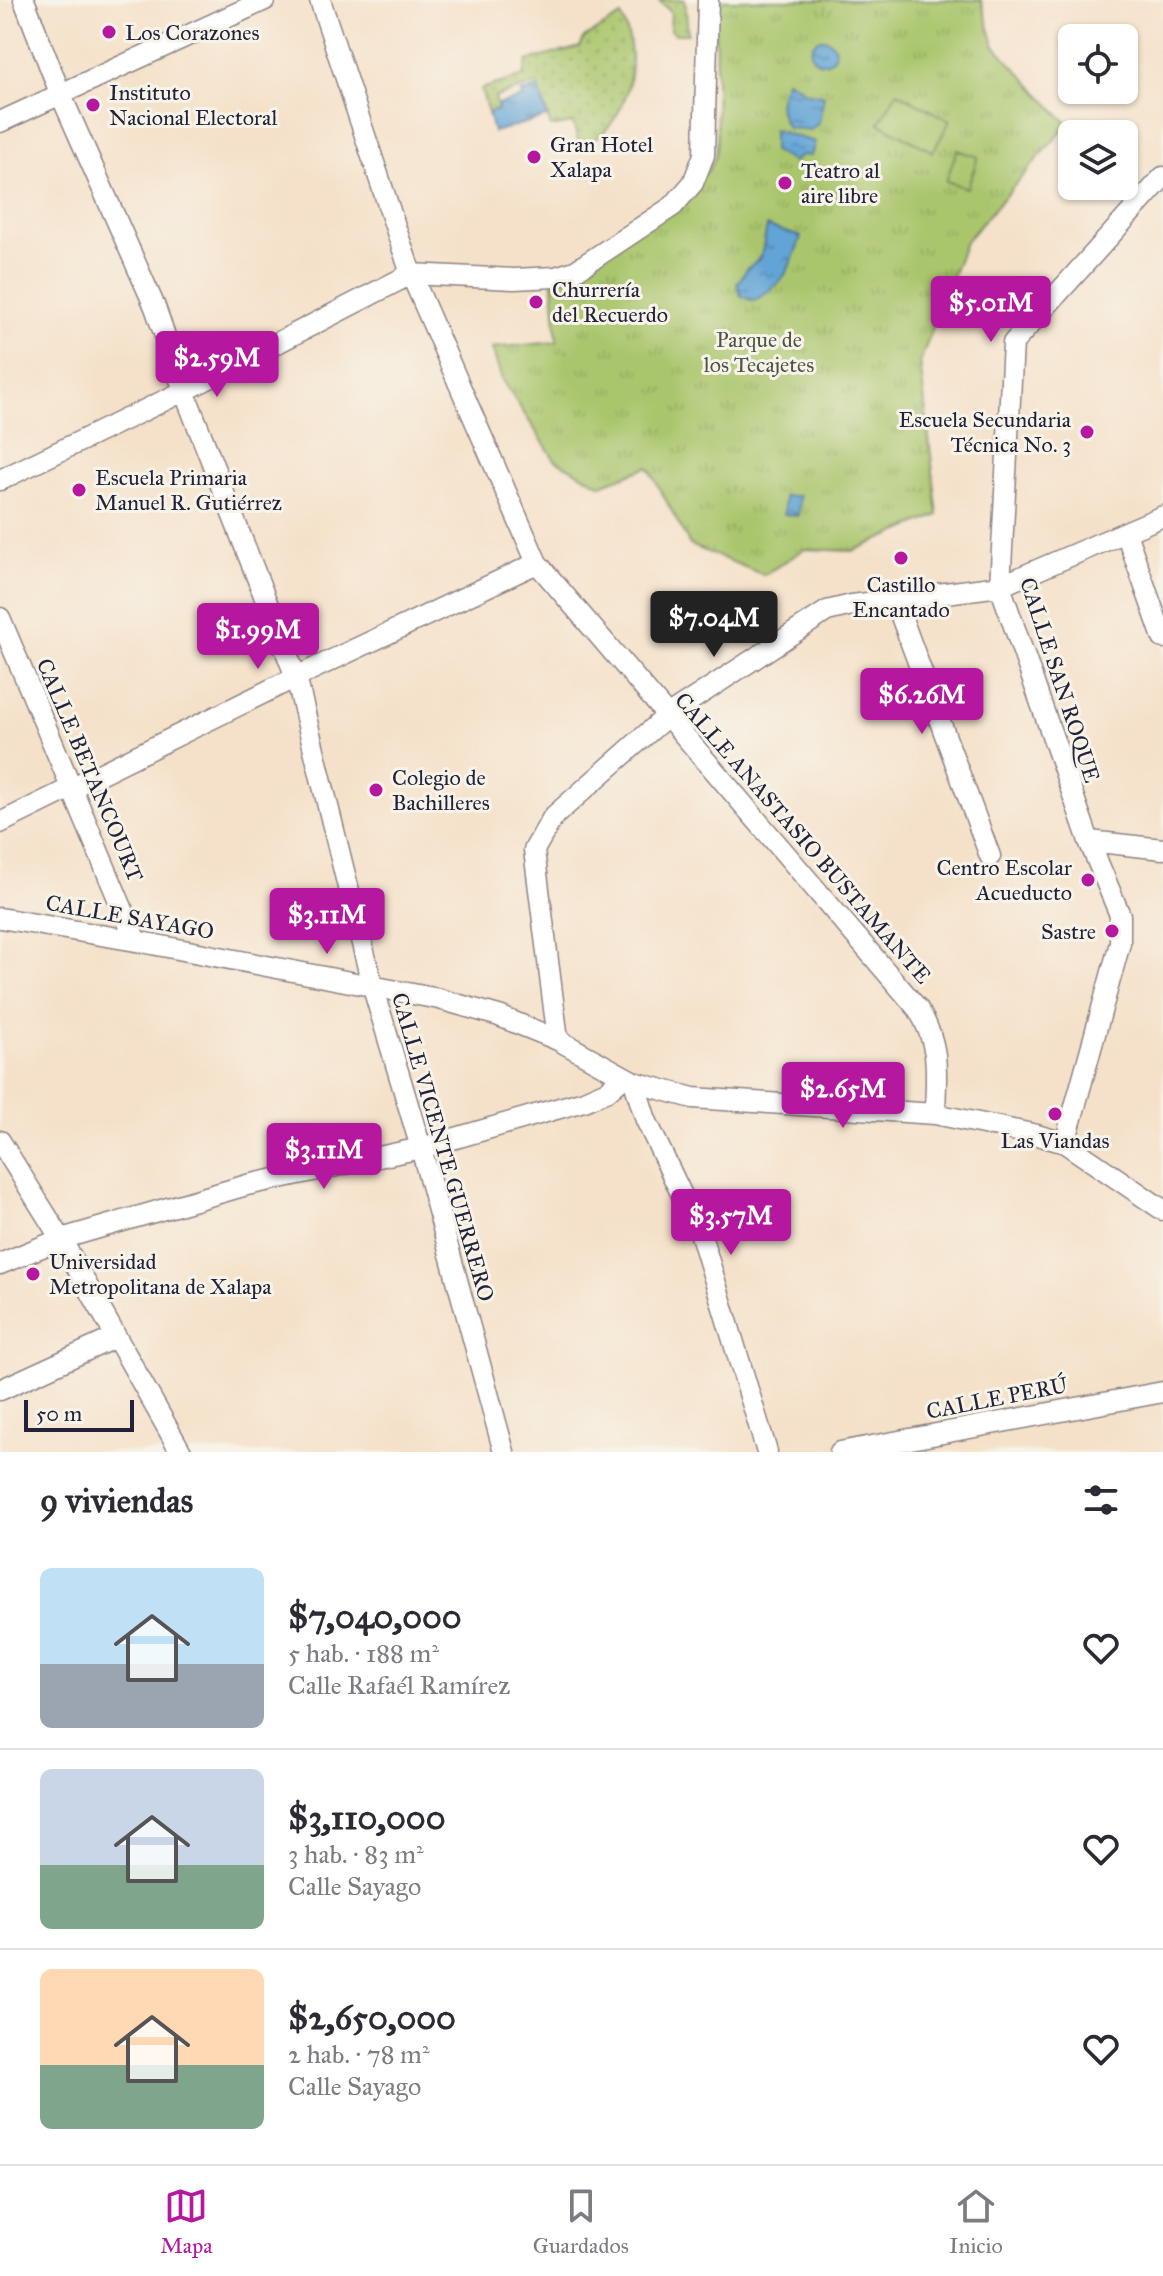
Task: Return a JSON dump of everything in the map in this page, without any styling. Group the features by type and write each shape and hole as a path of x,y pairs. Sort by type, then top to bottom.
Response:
{"street":[{"name":"CALLE VICENTE GUERRERO","path":"24,0 60,93 155,307 184,391 296,677 373,988 421,1148 504,1452"},
{"path":"0,122 265,0"},
{"name":"CALLE ANASTASIO BUSTAMANTE","path":"320,0 411,274 537,563 918,1009 930,1029 936,1050 935,1114"},
{"path":"0,480 184,391 411,274 514,279 555,277 575,271 673,206 693,183 704,155 705,3"},
{"name":"CALLE SAN ROQUE","path":"1065,1143 1120,943 1120,915 1089,841 1000,586 1013,343 1163,177"},
{"path":"558,1040 534,850 553,817 667,716 827,611 1000,586 1163,516"},
{"path":"1126,533 1163,638"},
{"path":"0,823 296,677 537,563"},
{"path":"895,600 990,856"},
{"name":"CALLE BETANCOURT","path":"0,618 136,941"},
{"path":"1089,841 1163,849"},
{"name":"CALLE SAYAGO","path":"0,918 439,999 558,1040 629,1080 693,1098 935,1114 1037,1135 1065,1143 1163,1210"},
{"path":"0,1264 61,1239 247,1185 421,1148 584,1101 629,1080 701,1235 767,1452"},
{"path":"0,1141 61,1239 181,1452"},
{"path":"0,1390 116,1337"},
{"name":"CALLE PERÚ","path":"840,1452 1163,1392"}],"green space":[{"path":"658,0 685,0 688,34 676,34 670,30 671,12"},
{"name":"Parque de los Tecajetes","path":"717,0 981,0 994,45 1064,120 1058,120 1058,135 965,242 920,362 938,515 853,551 805,549 764,575 690,545 648,467 601,485 555,460 502,380 492,348 557,342 553,283 708,171 715,157 717,139"},
{"path":"621,16 628,33 631,71 620,109 597,138 580,147 573,123 551,127 538,84 495,97 498,110 488,113 481,89 524,76 527,61 580,47 584,38"},
{"path":"897,92 950,121 933,152 879,123"},
{"path":"957,150 978,157 967,188 946,181"}],"water":[{"path":"823,39 834,46 835,51 828,62 823,63 812,56 811,51 818,40"},
{"path":"786,80 802,91 824,96 819,122 811,130 787,128 783,121 779,104"},
{"path":"539,88 547,117 493,132 488,113 498,110 497,105 522,98 521,93"},
{"path":"773,130 815,142 811,156 801,155 794,162 773,151"},
{"path":"767,226 801,237 785,275 754,301 741,296 737,284 747,269 761,257"},
{"path":"784,496 799,496 798,516 784,514"}],"place":[{"name":"Los Corazones","path":"109,32"},
{"name":"Instituto Nacional Electoral","path":"93,105"},
{"name":"Gran Hotel Xalapa","path":"534,157"},
{"name":"Teatro al aire libre","path":"785,183"},
{"name":"Churrería del Recuerdo","path":"536,302"},
{"name":"Escuela Secundaria Técnica No. 3","path":"1087,432"},
{"name":"Escuela Primaria Manuel R. Gutiérrez","path":"79,490"},
{"name":"Castillo Encantado","path":"901,558"},
{"name":"Colegio de Bachilleres","path":"376,790"},
{"name":"Centro Escolar Acueducto","path":"1088,880"},
{"name":"Sastre","path":"1112,931"},
{"name":"Las Viandas","path":"1055,1114"},
{"name":"Universidad Metropolitana de Xalapa","path":"33,1274"}]}
